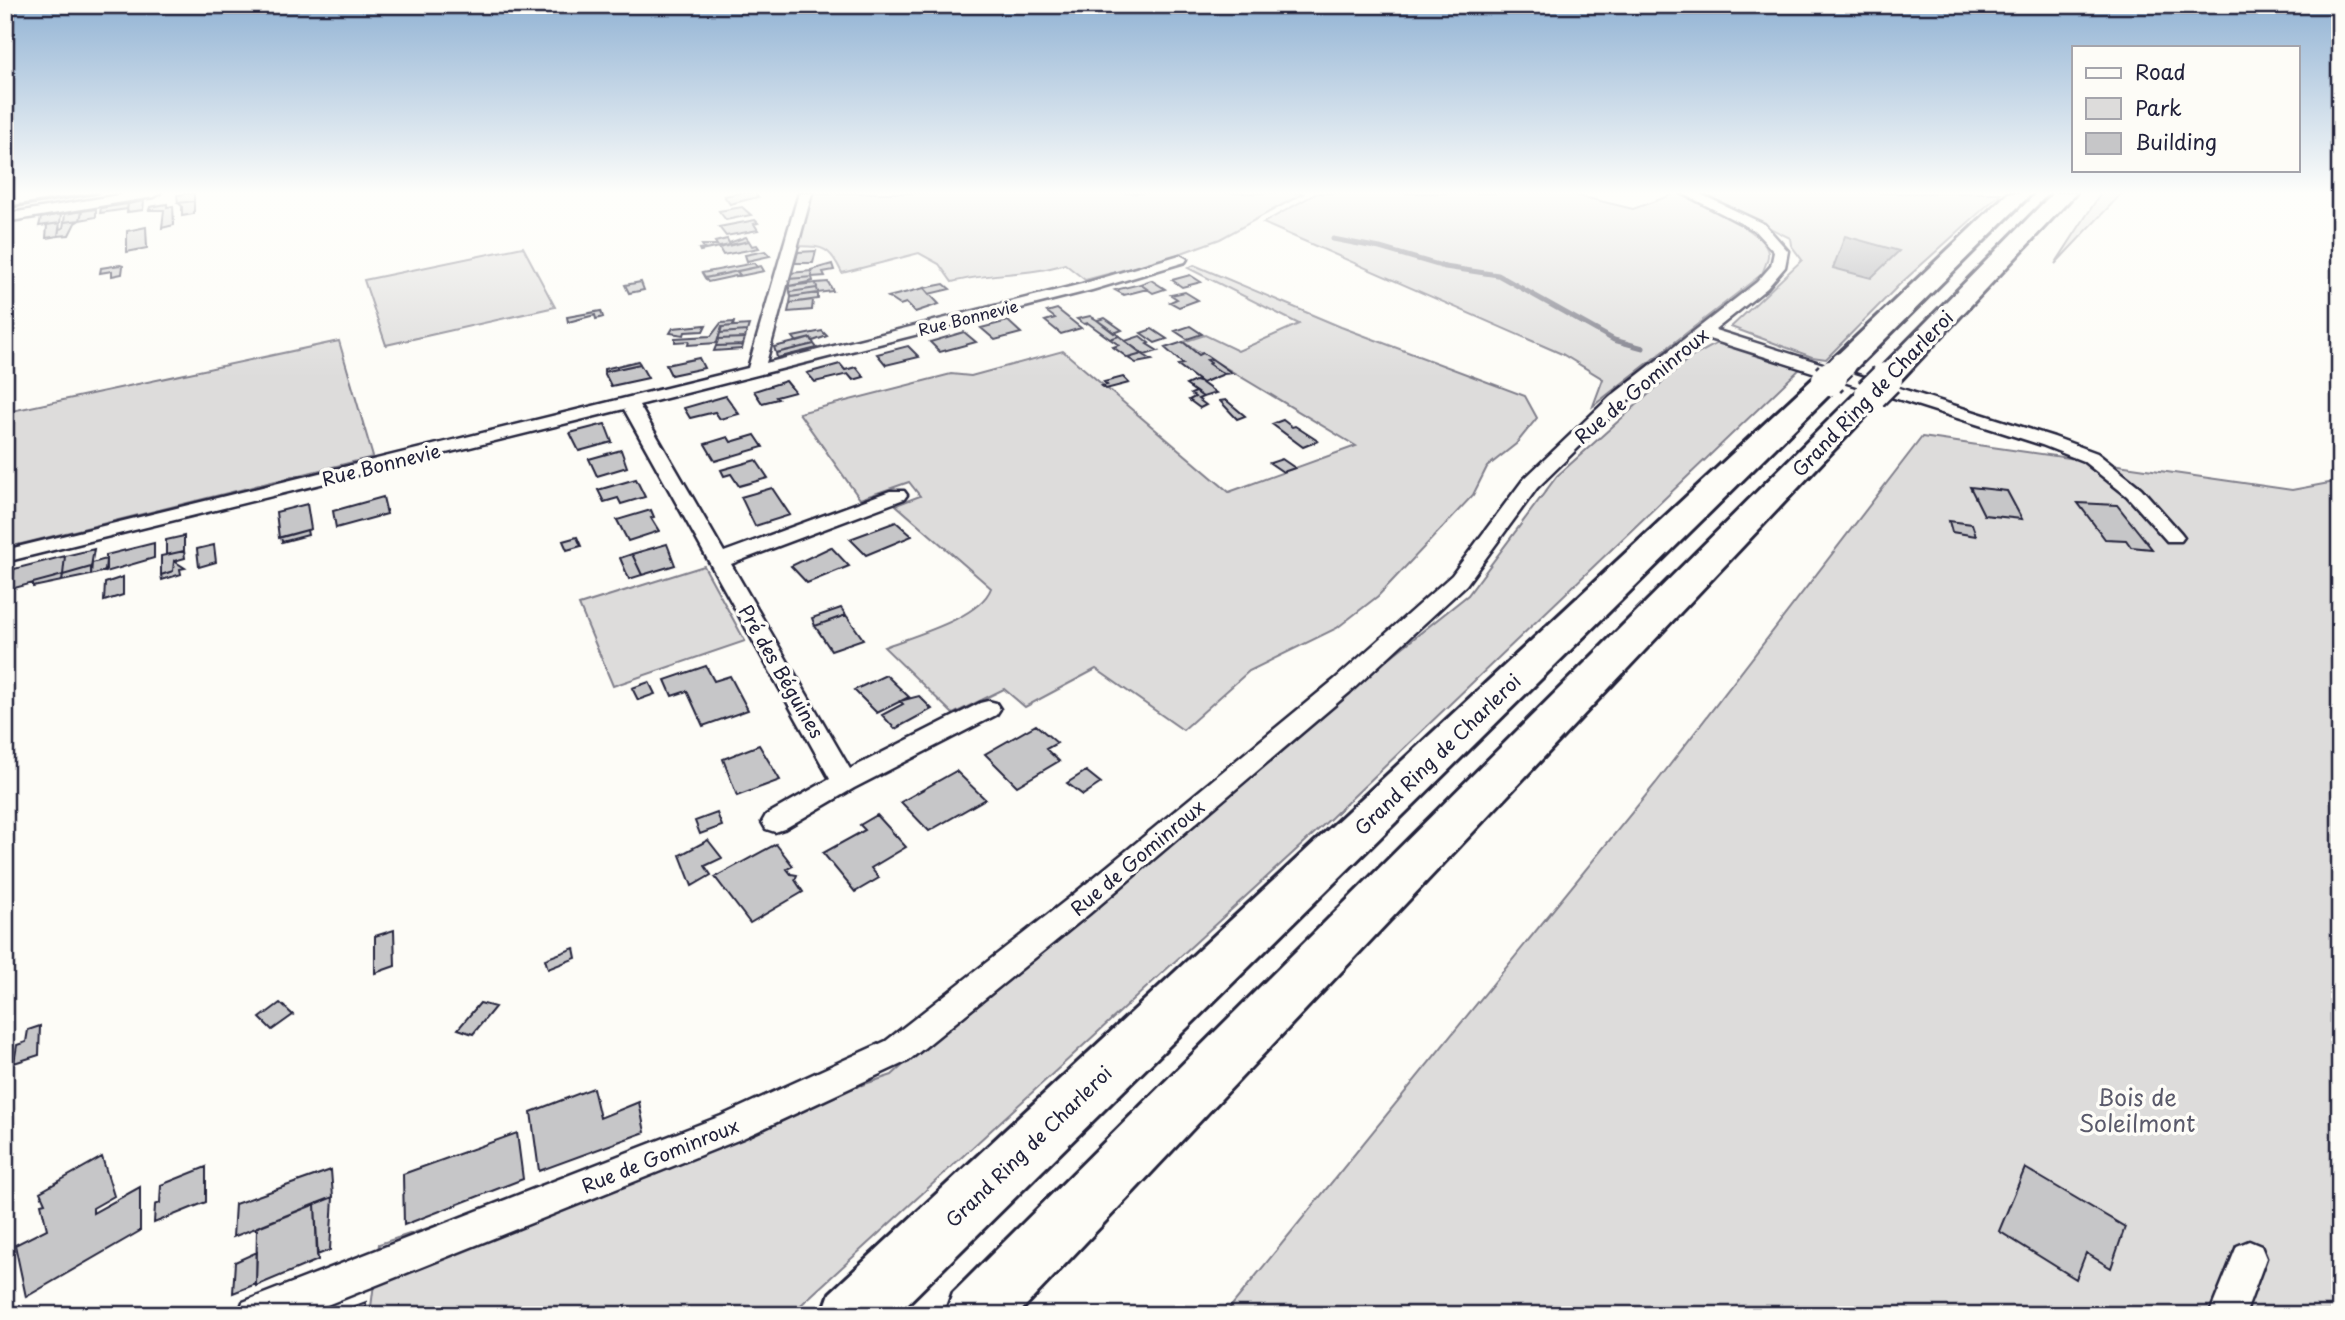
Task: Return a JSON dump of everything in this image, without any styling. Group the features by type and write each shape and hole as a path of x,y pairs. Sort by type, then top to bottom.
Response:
{"highway":[{"name":"Grand Ring de Charleroi","path":"975,1315 1857,379 1967,255"},
{"name":"Grand Ring de Charleroi","path":"852,1315 1857,379 1996,255"}],"street":[{"path":"756,371 788,255"},
{"name":"Rue de Gominroux","path":"256,1315 732,1127 897,1051 1072,911 1342,686 1459,580 1530,484 1616,401 1762,285 1777,267 1780,255"},
{"name":"Rue Bonnevie","path":"5,556 756,371 1074,290 1180,259"},
{"path":"1704,332 2048,440 2090,457 2134,492 2175,537"},
{"name":"Pré des Béguines","path":"629,403 845,782"},
{"path":"719,561 897,495"},
{"path":"775,822 845,782 988,709"},
{"path":"2227,1315 2249,1258"}],"green space":[{"path":"486,255 527,255 555,307 386,345 364,280"},
{"path":"831,255 913,255 842,273"},
{"path":"922,255 1177,255 1085,280 1065,264 952,282 939,264"},
{"path":"1335,255 1768,255 1762,274 1593,406 1603,379 1562,354"},
{"path":"1798,255 1933,255 1826,359 1812,357 1731,327 1802,260"},
{"path":"1194,265 1341,327 1525,396 1537,418 1516,444 1487,467 1473,495 1378,596 1337,628 1249,671 1183,730 1096,669 1025,707 1004,689 953,714 884,647 960,617 984,599 991,588 896,505 920,496 909,482 860,499 799,413 951,374 971,376 1063,351 1229,492 1356,446 1183,342 1205,335 1238,351 1299,324 1188,268"},
{"path":"1725,339 1802,367 1331,818 790,1315 370,1315 379,1244 892,1075 1072,911 1468,595 1557,476 1688,359"},
{"path":"339,341 373,457 5,548 7,412"},
{"name":"Bois de Soleilmont","path":"1922,437 2292,490 2340,481 2340,1315 1224,1315 1656,783"},
{"path":"704,566 745,641 613,686 579,605"}],"shaded area":[{"path":"1838,255 1895,255 1871,278 1833,268"}],"building":[{"path":"745,255 769,255 770,256 747,261"},
{"path":"797,255 815,255 813,263 795,263"},
{"path":"754,263 757,267 705,278 702,273"},
{"path":"832,264 834,270 823,272 825,276 812,277 811,270"},
{"path":"123,266 122,274 112,276 112,271 100,273 101,268"},
{"path":"761,266 764,271 740,276 737,271"},
{"path":"737,271 740,275 708,282 705,278"},
{"path":"811,271 812,277 789,279 790,273"},
{"path":"1190,275 1201,282 1182,287 1172,280"},
{"path":"812,277 813,281 789,286 789,279"},
{"path":"1151,280 1165,289 1153,293 1140,284"},
{"path":"641,282 644,290 629,293 625,285"},
{"path":"828,282 833,291 818,293 816,283"},
{"path":"816,283 817,288 790,292 789,286"},
{"path":"944,284 950,289 929,294 924,288"},
{"path":"1140,284 1147,289 1124,295 1115,290"},
{"path":"817,288 818,293 791,297 790,292"},
{"path":"924,288 939,304 915,312 906,303 900,305 888,297"},
{"path":"1185,292 1198,300 1179,307 1170,302 1177,299 1171,295"},
{"path":"818,293 818,299 790,303 791,297"},
{"path":"813,300 812,310 788,312 790,303"},
{"path":"1057,309 1081,328 1061,334 1045,321 1055,318 1047,312"},
{"path":"601,311 603,317 596,319 595,315 568,322 567,317"},
{"path":"1090,316 1119,336 1110,339 1088,323 1084,324 1077,319"},
{"path":"1105,318 1122,330 1114,333 1097,320"},
{"path":"1008,321 1021,333 995,340 981,328"},
{"path":"734,322 733,326 722,327 717,343 688,345 689,341 675,342 675,338 711,336 721,323"},
{"path":"706,325 703,331 685,332 684,335 670,333 673,328"},
{"path":"749,325 747,331 720,333 722,327"},
{"path":"1190,326 1202,334 1187,339 1175,331"},
{"path":"1152,329 1167,339 1155,343 1141,333"},
{"path":"747,331 745,338 718,339 720,333"},
{"path":"822,331 827,336 813,341 811,338 797,342 793,337"},
{"path":"964,332 976,342 940,352 930,342"},
{"path":"1119,336 1142,354 1128,358 1113,347 1119,345 1110,339"},
{"path":"1140,336 1158,351 1145,355 1125,341"},
{"path":"745,338 743,345 716,346 718,339"},
{"path":"811,338 814,344 776,353 774,347"},
{"path":"1183,342 1199,355 1203,353 1212,359 1207,360 1211,363 1209,364 1224,374 1202,383 1178,365 1183,364 1165,348"},
{"path":"814,344 817,348 777,358 776,353"},
{"path":"743,345 742,349 714,351 716,346"},
{"path":"908,346 919,357 886,365 877,354"},
{"path":"1142,354 1152,360 1136,363 1128,358"},
{"path":"699,358 704,368 671,375 666,365"},
{"path":"1212,359 1232,373 1224,374 1209,364 1211,363 1207,360"},
{"path":"638,361 640,364 604,372 604,369"},
{"path":"640,364 648,378 611,386 604,372"},
{"path":"840,364 845,370 856,367 864,377 853,380 848,374 815,382 807,373"},
{"path":"1123,377 1129,383 1106,389 1102,386 1107,385 1104,382"},
{"path":"786,381 795,392 776,397 778,399 762,403 754,391"},
{"path":"1195,381 1216,393 1203,397 1186,385"},
{"path":"1196,392 1203,397 1198,399 1206,405 1200,408 1189,400 1195,397 1191,394"},
{"path":"726,396 739,414 720,419 715,412 690,418 684,408"},
{"path":"1226,400 1245,416 1237,419 1220,401"},
{"path":"1283,420 1318,441 1303,447 1272,424"},
{"path":"605,424 612,442 579,451 570,433"},
{"path":"755,435 763,447 715,461 705,444 728,437 731,442"},
{"path":"621,450 627,467 597,476 589,459"},
{"path":"1282,459 1295,468 1283,472 1270,463"},
{"path":"756,460 768,478 739,486 731,474 724,476 721,470"},
{"path":"636,479 645,497 621,504 618,498 604,502 598,490"},
{"path":"1970,487 2007,491 2022,519 1984,515"},
{"path":"772,488 790,515 755,526 741,497"},
{"path":"383,497 387,514 336,528 333,511"},
{"path":"2078,503 2117,505 2152,549 2131,547 2126,540 2105,539"},
{"path":"307,504 311,529 279,538 276,512"},
{"path":"651,510 654,517 651,518 659,531 628,541 617,520"},
{"path":"1949,521 1972,524 1976,536 1952,532"},
{"path":"896,522 912,536 866,555 850,539"},
{"path":"307,530 308,535 282,542 281,537"},
{"path":"184,536 184,551 166,555 166,540"},
{"path":"577,537 581,546 567,550 563,541"},
{"path":"154,543 154,558 106,572 106,555"},
{"path":"667,544 675,565 642,575 632,554"},
{"path":"214,545 216,562 199,567 197,549"},
{"path":"831,547 849,566 807,583 791,566"},
{"path":"94,549 91,567 63,575 65,556"},
{"path":"184,551 185,558 174,561 173,571 161,575 161,556"},
{"path":"632,554 642,575 629,579 620,558"},
{"path":"65,556 63,575 11,589 14,569"},
{"path":"106,559 105,571 91,575 92,563"},
{"path":"174,561 185,568 180,569 181,574 162,580 161,575 173,571"},
{"path":"91,567 91,575 62,581 63,575"},
{"path":"63,575 62,581 33,587 33,583"},
{"path":"123,577 123,595 104,601 105,583"},
{"path":"841,608 846,615 815,626 812,618"},
{"path":"846,615 863,639 831,650 815,626"},
{"path":"706,666 714,681 730,676 748,710 703,726 687,691 672,696 665,680"},
{"path":"886,675 909,697 877,713 854,690"},
{"path":"649,682 655,694 638,700 632,688"},
{"path":"919,696 932,709 895,729 882,715 903,704 900,701"},
{"path":"1036,725 1057,743 1046,749 1059,761 1017,786 985,754"},
{"path":"759,745 780,780 737,796 723,759"},
{"path":"956,771 985,799 929,831 901,802"},
{"path":"1086,771 1101,783 1083,795 1067,783"},
{"path":"717,813 722,826 700,834 695,821"},
{"path":"877,815 906,847 871,868 879,878 855,892 823,853 865,830 860,825"},
{"path":"708,840 722,858 705,866 711,875 692,886 680,855"},
{"path":"776,844 793,866 787,869 791,874 797,875 795,880 803,892 750,923 715,877"},
{"path":"394,930 395,966 375,973 375,936"},
{"path":"574,948 576,958 548,969 545,959"},
{"path":"280,1003 293,1015 272,1030 260,1018"},
{"path":"480,1003 495,1007 473,1034 458,1029"},
{"path":"40,1026 39,1055 14,1063 17,1045 26,1042 28,1030"},
{"path":"593,1088 600,1118 639,1102 645,1132 539,1171 531,1112"},
{"path":"517,1133 523,1179 404,1225 403,1174"},
{"path":"102,1157 114,1196 93,1208 93,1213 140,1187 140,1231 26,1297 15,1245 47,1229 41,1204 45,1203 40,1192"},
{"path":"206,1167 206,1202 154,1223 155,1205 160,1203 161,1185"},
{"path":"2025,1168 2125,1227 2111,1268 2086,1253 2076,1279 1999,1231"},
{"path":"331,1170 333,1197 233,1237 235,1204"},
{"path":"333,1197 330,1250 317,1255 315,1204"},
{"path":"315,1204 318,1260 256,1286 257,1227"},
{"path":"257,1252 256,1284 233,1293 235,1262"},
{"path":"366,1302 366,1315 332,1315"}],"waterway":[{"path":"1403,255 1445,267 1498,275 1614,340 1643,348"}]}
